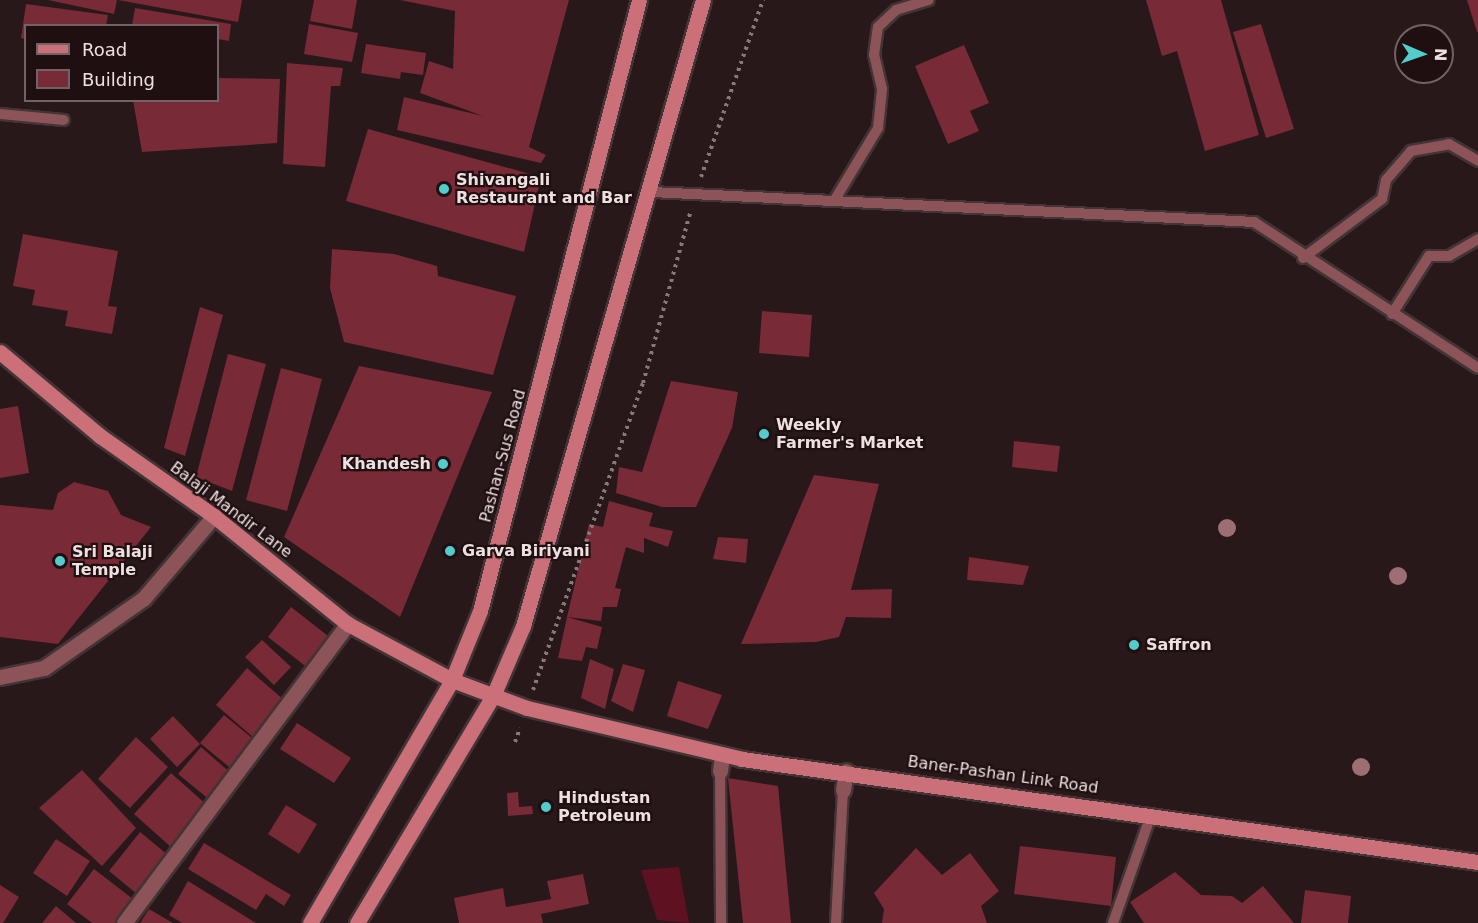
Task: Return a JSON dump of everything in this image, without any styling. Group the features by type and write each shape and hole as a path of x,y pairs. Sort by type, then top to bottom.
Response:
{"main road":[{"name":"Pashan-Sus Road","path":"310,923 452,680 483,600 639,0"},
{"path":"357,923 493,696 523,626 652,192 703,0"},
{"name":"Balaji Mandir Lane","path":"0,352 100,436 214,516 348,624 452,680 493,696"},
{"name":"Baner-Pashan Link Road","path":"493,696 526,708 722,754 1478,862"}],"street":[{"path":"0,677 44,668 144,598 214,516"},
{"path":"124,923 348,624"},
{"path":"720,771 722,754"},
{"path":"843,790 846,771"}],"lane":[{"path":"834,201 878,128 882,89 874,55 878,27 896,10 929,0"},
{"path":"0,114 64,120"},
{"path":"1303,258 1382,199 1386,180 1411,151 1449,144 1478,161"},
{"path":"652,192 1254,222 1303,258 1478,368"},
{"path":"1392,314 1430,256 1449,256 1478,239"},
{"path":"720,771 720,923"},
{"path":"836,923 843,790"},
{"path":"1113,923 1150,815"}],"path":[{"path":"515,742 643,383 695,194 763,0"}],"shaded area":[{"path":"679,867 689,923 657,920 641,870"}],"building":[{"path":"48,0 117,0 114,14"},
{"path":"118,0 242,0 238,22"},
{"path":"314,0 357,0 352,29 310,21"},
{"path":"400,0 569,0 529,147 546,155 541,163 397,130 404,97 483,116 420,93 429,61 453,69 455,11"},
{"path":"1146,0 1221,0 1259,135 1205,151 1177,51 1162,56"},
{"path":"1467,0 1478,0 1478,32 1477,32"},
{"path":"26,4 108,15 106,24 24,24 24,39 21,38"},
{"path":"135,8 231,24 229,41 219,39 219,24 132,24"},
{"path":"309,24 358,33 352,62 304,54"},
{"path":"1261,24 1294,129 1266,138 1233,32"},
{"path":"366,44 426,53 423,75 401,72 400,79 361,73"},
{"path":"964,45 989,103 970,111 979,131 948,144 915,66"},
{"path":"287,63 343,68 340,86 331,86 325,167 283,164"},
{"path":"219,78 280,79 277,143 142,152 133,102 219,102"},
{"name":"Shivangali Restaurant and Bar","path":"368,129 541,177 524,252 346,201"},
{"path":"23,234 118,251 108,306 117,307 112,334 65,326 68,311 32,305 35,290 13,286"},
{"path":"332,249 394,254 437,266 438,276 516,296 493,375 344,342 330,288"},
{"path":"200,307 223,315 185,456 164,448"},
{"path":"762,311 812,315 809,357 759,353"},
{"path":"228,354 266,364 232,491 196,477"},
{"path":"359,366 492,392 400,617 284,537"},
{"path":"281,368 322,379 287,511 246,500"},
{"path":"671,381 738,392 732,428 696,507 662,507 616,493 619,467 642,472"},
{"path":"18,406 29,473 0,478 0,409"},
{"path":"1014,441 1060,446 1057,472 1012,467"},
{"path":"814,475 879,484 851,590 892,589 891,618 846,617 839,637 816,642 741,644"},
{"path":"74,482 108,491 121,515 151,527 58,644 0,637 0,505 53,510 58,493"},
{"path":"609,501 653,513 649,526 673,531 668,547 644,538 644,553 626,547 615,588 621,589 617,607 603,607 601,621 567,617 589,524 603,527"},
{"path":"718,537 748,539 746,563 713,559"},
{"path":"969,557 1029,566 1023,585 967,580"},
{"path":"291,607 332,639 309,669 268,637"},
{"path":"567,617 602,627 597,649 586,647 582,661 558,658"},
{"path":"262,640 291,667 274,685 245,657"},
{"path":"590,659 614,669 605,709 581,698"},
{"path":"623,664 645,670 633,712 611,701"},
{"path":"247,668 285,701 254,738 216,705"},
{"path":"678,681 722,695 708,729 667,716"},
{"path":"224,715 257,742 234,771 200,743"},
{"path":"173,716 200,744 177,767 150,739"},
{"path":"297,723 351,758 334,783 280,749"},
{"path":"136,737 168,767 130,808 98,779"},
{"path":"201,747 233,775 211,801 178,774"},
{"path":"82,770 136,828 102,866 39,808"},
{"path":"171,773 208,806 172,848 134,814"},
{"path":"728,778 778,786 791,923 743,923"},
{"path":"518,792 519,807 532,806 533,814 508,816 507,793"},
{"path":"286,805 317,824 299,854 268,834"},
{"path":"140,832 168,855 137,894 109,871"},
{"path":"56,839 90,861 67,896 33,873"},
{"path":"204,843 291,895 284,906 266,894 256,910 188,869"},
{"path":"1020,846 1116,857 1111,906 1014,894"},
{"path":"916,848 942,875 970,853 999,891 981,906 987,923 882,923 884,909 874,893"},
{"path":"94,869 133,899 115,923 92,923 67,904"},
{"path":"1175,872 1201,895 1232,896 1242,903 1263,886 1294,923 1144,923 1130,902"},
{"path":"583,874 589,904 541,914 543,923 459,923 454,898 503,888 506,907 551,899 547,881"},
{"path":"188,881 256,923 182,923 169,915"},
{"path":"0,885 19,897 3,923 0,923"},
{"path":"1305,890 1351,896 1348,923 1301,923"},
{"path":"56,906 76,923 42,923"},
{"path":"149,909 173,923 140,923"}],"place":[{"name":"Shivangali Restaurant and Bar","path":"444,189"},
{"name":"Weekly Farmer's Market","path":"764,434"},
{"name":"Khandesh","path":"443,464"},
{"name":"Garva Biriyani","path":"450,551"},
{"name":"Sri Balaji Temple","path":"60,561"},
{"name":"Saffron","path":"1134,645"},
{"name":"Hindustan Petroleum","path":"546,807"}]}
